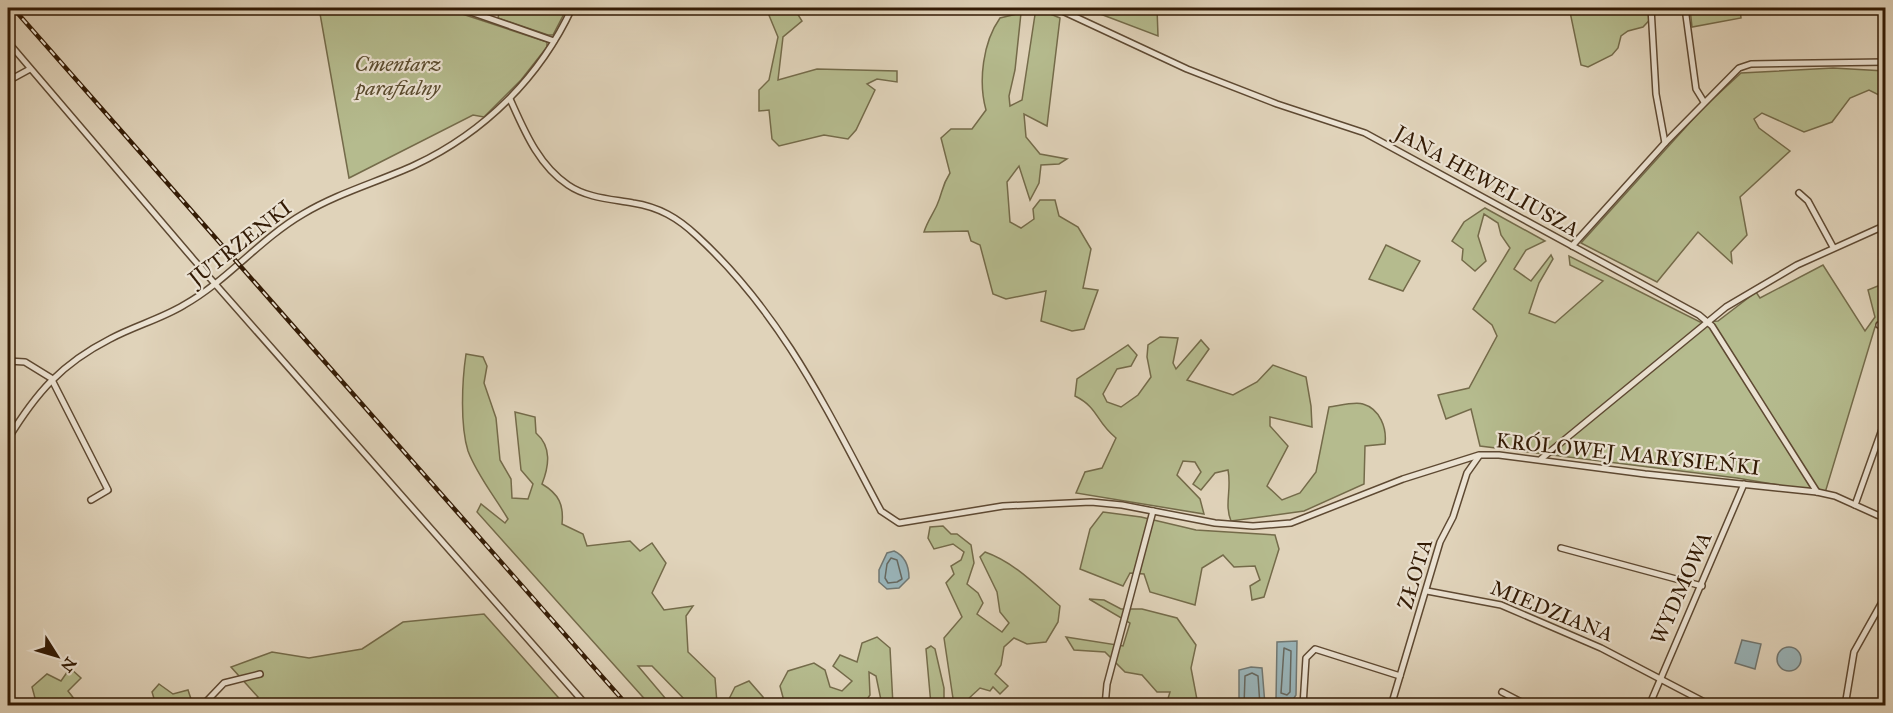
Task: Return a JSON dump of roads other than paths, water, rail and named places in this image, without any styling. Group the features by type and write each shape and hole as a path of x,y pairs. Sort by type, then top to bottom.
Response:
{"street":[{"path":"459,8 554,41"},
{"name":"JUTRZENKI","path":"8,439 28,405 51,378 111,339 181,307 214,283 262,242 299,216 329,200 417,164 450,146 510,99 554,41 573,8"},
{"name":"JANA HEWELIUSZA","path":"1056,8 1187,69 1276,104 1365,133 1707,321 1817,492"},
{"path":"1651,8 1656,94 1665,143"},
{"path":"1686,8 1696,88 1704,102"},
{"path":"8,42 214,283 587,705"},
{"path":"1572,246 1665,143 1739,68 1751,64 1886,62"},
{"path":"8,81 30,69"},
{"name":"KRÓLOWEJ MARYSIEŃKI","path":"510,99 529,139 545,163 561,180 586,194 637,203 672,215 696,235 741,281 802,364 881,511 891,521 906,523 1025,504 1091,502 1215,523 1252,526 1291,523 1388,484 1479,455 1541,459 1645,474 1817,492 1886,519"},
{"path":"1799,193 1808,201 1833,247"},
{"path":"1541,459 1707,321 1760,285 1833,247 1886,225"},
{"path":"8,361 25,362 51,378 108,490 92,500"},
{"path":"1855,505 1886,418"},
{"name":"ZŁOTA","path":"1391,705 1440,542 1454,517 1467,473 1479,455"},
{"name":"WYDMOWA","path":"1649,705 1744,484"},
{"path":"1106,705 1107,684 1153,511"},
{"path":"1561,548 1702,586"},
{"name":"MIEDZIANA","path":"1426,591 1502,605 1601,648 1712,705"},
{"path":"1845,705 1854,652 1886,595"},
{"path":"1303,705 1306,658 1315,649 1400,676"},
{"path":"202,705 224,683 260,674"},
{"path":"1502,692 1529,705"}],"water":[{"path":"894,551 906,562 909,578 899,588 887,589 879,582 879,570 887,553"},
{"path":"1742,640 1761,644 1755,669 1735,663"},
{"path":"1297,641 1296,695 1292,701 1276,700 1277,642"},
{"path":"1789,647 1798,650 1801,659 1798,668 1789,671 1780,668 1777,659 1780,650"},
{"path":"1251,667 1262,668 1265,705 1239,705 1239,670"}],"railway":[{"path":"13,8 628,706"}],"park label":[{"name":"Cmentarz parafialny","path":"398,76"}]}
